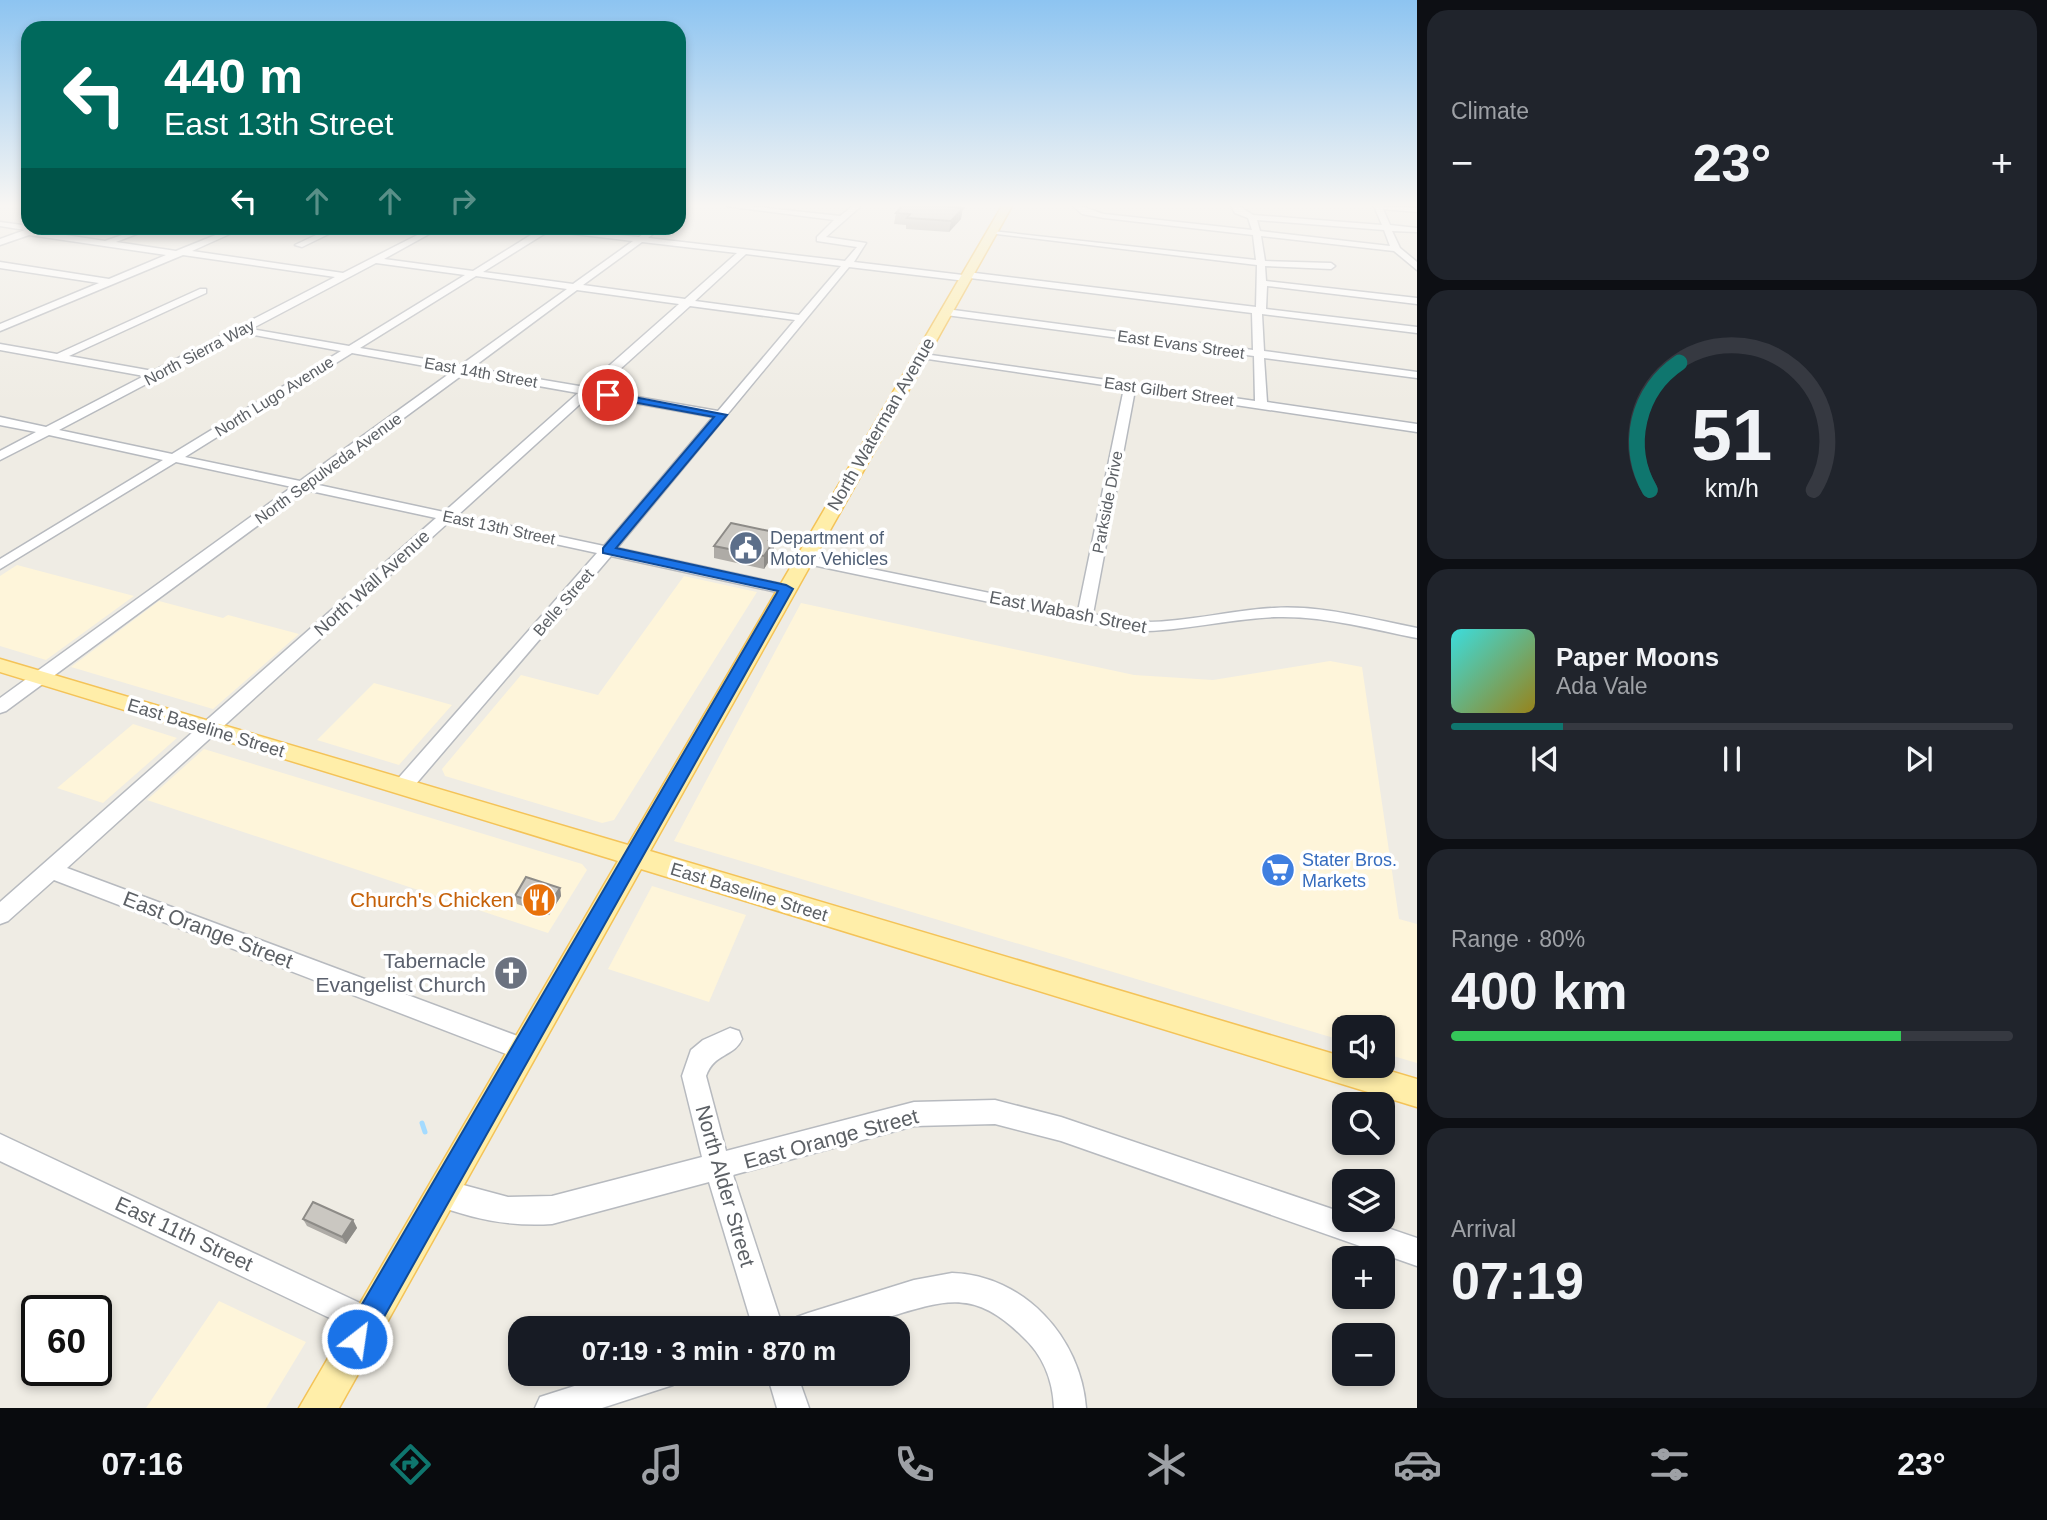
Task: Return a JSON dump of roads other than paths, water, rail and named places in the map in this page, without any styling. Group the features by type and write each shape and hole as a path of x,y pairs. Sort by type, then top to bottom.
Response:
{"main road":[{"name":"North Waterman Avenue","path":"318,1408 970,272"},
{"name":"East Baseline Street","path":"0,665 1417,1093"}],"street":[{"path":"43,272 109,282"},
{"path":"0,328 134,272"},
{"path":"313,272 344,276"},
{"name":"North Sierra Way","path":"0,456 352,272"},
{"path":"457,272 803,318"},
{"name":"North Lugo Avenue","path":"0,565 477,272"},
{"name":"North Sepulveda Avenue","path":"0,708 597,272"},
{"name":"North Wall Avenue","path":"0,915 721,272"},
{"name":"Belle Street","path":"402,787 607,551 842,272"},
{"path":"919,272 1417,330"},
{"path":"1257,311 1262,308 1261,272"},
{"path":"1262,283 1417,301"},
{"path":"59,357 203,290"},
{"path":"1257,311 1261,404"},
{"name":"East Evans Street","path":"946,312 1417,375"},
{"path":"0,317 17,321"},
{"name":"East 14th Street","path":"242,330 721,415"},
{"path":"0,347 155,375"},
{"name":"East Gilbert Street","path":"921,355 1261,404 1416,430"},
{"name":"Parkside Drive","path":"1085,617 1130,386"},
{"name":"East 13th Street","path":"0,421 786,589"},
{"name":"East Wabash Street","path":"803,559 1085,617 1154,628 1204,624 1256,614 1299,614 1417,633"},
{"name":"East Orange Street","path":"51,870 522,1049"},
{"name":"North Alder Street","path":"721,1043 700,1058 694,1076 718,1169 764,1316"},
{"name":"East Orange Street","path":"440,1192 489,1209 520,1213 552,1210 718,1169 914,1114 995,1112 1061,1129 1417,1252"},
{"name":"East 11th Street","path":"0,1147 367,1321"},
{"path":"846,1316 937,1287 974,1289 1008,1304 1041,1333 1065,1378 1070,1408"},
{"path":"551,1408 623,1386"},
{"path":"786,1386 793,1408"}],"waterway":[{"path":"422,1123 425,1132"}],"place":[{"name":"Department of Motor Vehicles","path":"746,548"},
{"name":"Stater Bros. Markets","path":"1278,870"},
{"name":"Church's Chicken","path":"539,900"},
{"name":"Tabernacle Evangelist Church","path":"511,973"}]}
